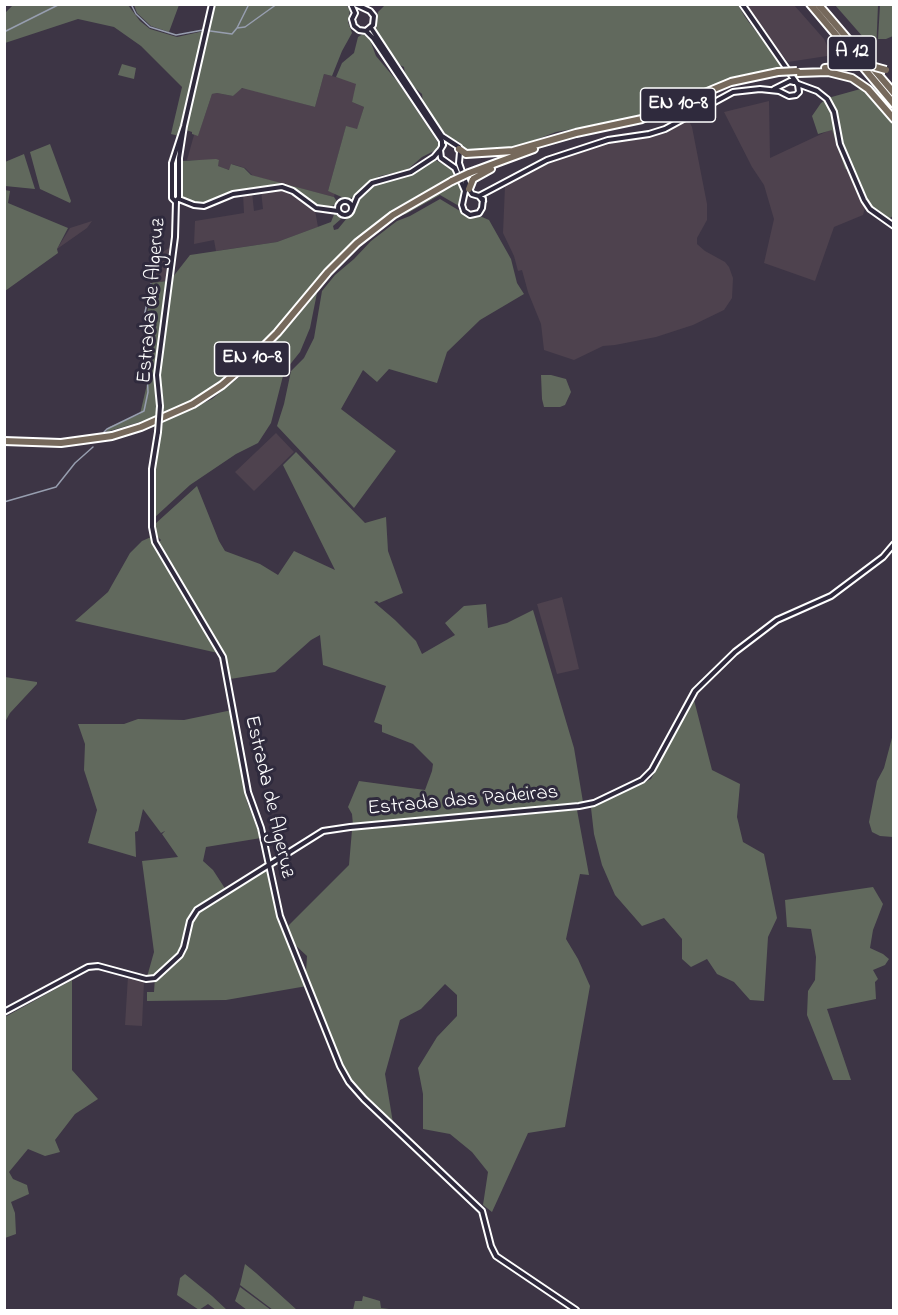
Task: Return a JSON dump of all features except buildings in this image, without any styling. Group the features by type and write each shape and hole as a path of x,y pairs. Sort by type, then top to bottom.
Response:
{"highway":[{"name":"A 12","path":"810,4 894,104"},
{"name":"A 12","path":"818,4 894,93"},
{"path":"797,72 868,65 894,73"},
{"path":"797,72 828,72 852,78 868,89 894,119"},
{"name":"EN 10-8","path":"4,441 61,443 112,436 150,424 193,404 222,385 244,366 277,333 328,272 357,243 393,215 469,173 576,133 642,119 668,110 720,86 751,77 797,72"},
{"path":"459,148 465,153 495,153 538,146"},
{"path":"470,192 471,181 475,177 538,146"}],"street":[{"name":"Estrada de Algeruz","path":"178,198 173,200 172,197 173,164 208,31 212,4"},
{"path":"353,4 372,14 374,20 371,28 366,31 358,30 352,19 355,13 362,9"},
{"path":"353,4 355,13"},
{"path":"742,4 796,83 798,94"},
{"path":"371,28 442,136 459,148 458,159 470,192 479,196 483,201"},
{"path":"366,31 381,49 441,141 442,159"},
{"path":"785,93 788,72"},
{"path":"766,89 796,83 822,94 834,112 840,144 867,206 894,225"},
{"path":"479,196 548,160 608,140 649,134 664,129 734,92 750,88 766,89 791,96 812,89"},
{"name":"Estrada de Algeruz","path":"184,126 179,165 175,237 157,375 160,406 152,469 153,534 158,548 224,657 248,792 261,828 280,916 349,1082 482,1210 493,1251 512,1268 576,1311"},
{"path":"338,209 342,201 349,202 357,198 372,183 411,172 434,157 449,142"},
{"path":"434,157 442,159 457,171 465,191 463,208 467,213 473,215 481,211 488,190"},
{"path":"448,163 458,159"},
{"path":"173,164 176,167 179,165"},
{"path":"178,198 194,205 204,206 229,195 282,187 293,191 316,208 338,209 346,215 357,198"},
{"path":"464,199 470,192"},
{"path":"349,202 352,209"},
{"name":"Estrada das Padeiras","path":"4,1012 91,966 146,979 155,978 180,955 190,921 195,913 317,834 328,830 579,806 594,803 642,780 652,770 695,691 735,651 777,620 831,596 883,557 894,544"}],"shaded area":[{"path":"13,5 128,5 140,21 150,29 177,37 204,31 179,136 171,134 182,87 141,46 114,27 78,19 5,43 4,14"},
{"path":"134,5 179,5 169,32 151,26 137,13"},
{"path":"212,5 346,5 350,10 348,22 352,33 332,76 324,74 315,107 242,88 233,96 212,94 198,136 186,130 209,32"},
{"path":"385,5 738,5 783,67 738,76 644,114 556,132 514,148 465,150 459,142 449,138 444,132 423,102 422,94 405,74 404,67 400,65 376,30 378,12"},
{"path":"745,5 794,5 824,39 829,50 827,56 788,62 748,12"},
{"path":"835,5 878,5 876,53 866,47 863,37"},
{"path":"880,5 893,5 893,36 886,39 878,39"},
{"path":"363,34 370,40 376,56 397,81 439,144 436,150 422,157 407,170 380,176 354,197 346,199 328,191 346,126 357,129 364,107 352,102 356,84 336,77 342,63 354,53 358,37"},
{"path":"122,64 136,68 134,79 118,75"},
{"path":"324,74 355,82 357,86 352,102 364,107 357,130 346,127 328,191 335,193 334,197 253,176 245,168 232,164 230,170 217,166 219,161 216,160 187,160 194,135 198,135 212,94 233,96 239,89 245,88 315,107"},
{"path":"864,88 893,121 893,216 885,221 865,208 849,169 845,169 832,130 818,134 812,116 821,103 828,98"},
{"path":"769,101 770,158 832,129 845,169 849,169 865,208 863,215 834,227 815,281 764,263 774,219 764,185 752,167 724,112"},
{"path":"686,122 692,127 707,204 707,220 697,238 697,244 729,267 733,278 732,298 724,310 693,325 656,337 603,346 574,360 544,350 541,324 522,270 518,271 503,233 505,186 548,162 604,144 653,136"},
{"path":"50,144 70,203 40,189 30,152"},
{"path":"24,154 35,189 5,186 5,162"},
{"path":"219,160 218,166 229,170 231,164 244,168 251,175 334,197 338,203 330,207 317,206 293,189 281,186 229,193 202,204 193,204 182,198 182,161"},
{"path":"435,160 453,169 456,174 394,209 360,235 248,360 194,399 163,413 160,374 172,278 190,255 277,242 331,222 335,212 341,219 333,226 334,230 338,229 352,215 359,199 379,182 415,173"},
{"path":"458,181 463,193 459,206 440,195 398,216 433,194"},
{"path":"279,188 291,191 315,210 318,227 277,242 216,251 214,240 194,244 195,221 244,213 243,194 252,192 254,211 263,209 261,191"},
{"path":"5,190 10,191 8,203 68,228 57,249 58,253 5,291"},
{"path":"440,199 468,218 482,217 489,220 511,259 517,283 524,294 480,320 447,352 437,383 389,369 377,382 363,370 341,409 396,451 354,508 277,426 291,371 304,358 314,338 322,291 335,275 371,241 397,221"},
{"path":"92,221 87,228 57,249 70,228"},
{"path":"171,247 167,281 152,283 159,254"},
{"path":"167,281 155,379 157,417 106,432 109,427 140,414 149,376 145,327 152,283"},
{"path":"317,293 310,328 300,352 284,372 271,423 258,443 236,454 190,485 154,518 154,469 163,422 212,399 248,370"},
{"path":"541,375 566,379 571,392 565,405 544,407"},
{"path":"276,433 294,452 254,491 235,472"},
{"path":"296,452 365,523 386,517 388,551 403,593 379,603 374,602 416,641 422,654 455,635 445,623 464,606 486,604 488,628 507,623 533,610 574,748 583,802 353,825 352,814 348,807 359,781 425,790 432,771 433,764 413,744 382,732 382,725 374,722 386,686 323,665 320,635 311,640 275,672 230,679 228,662 159,542 161,540 156,535 155,524 197,486 225,551 260,564 278,575 294,551 335,570 283,465"},
{"path":"151,537 159,555 218,653 75,621 108,592 130,553 142,541"},
{"path":"562,597 579,669 557,674 537,604"},
{"path":"5,677 37,682 37,684 10,713 5,722"},
{"path":"694,700 712,770 740,784 737,817 743,842 764,854 777,918 768,937 764,1001 750,1000 734,982 717,974 707,959 691,967 682,959 682,939 664,918 642,926 615,895 602,865 594,834 591,808 651,779"},
{"path":"232,710 247,802 261,838 206,847 203,861 213,870 226,890 208,901 208,905 263,871 267,872 277,917 307,986 226,1000 147,1001 147,992 154,992 155,977 147,977 154,952 142,861 178,857 162,834 165,831 161,833 143,809 138,831 135,832 136,857 88,843 97,810 84,770 85,744 78,724 124,724 138,719 184,720"},
{"path":"893,734 893,837 880,836 872,832 869,822 877,781 884,768"},
{"path":"577,810 589,875 580,874 566,939 590,986 565,1127 528,1133 492,1212 483,1205 488,1172 472,1152 450,1134 423,1129 423,1094 418,1068 437,1037 457,1016 457,995 445,984 421,1009 400,1020 385,1074 393,1123 352,1082 344,1068 306,972 307,956 293,943 288,926 349,865 352,830"},
{"path":"873,887 883,904 873,930 870,948 889,959 885,965 873,970 878,979 875,982 876,999 827,1009 851,1080 833,1080 807,1015 808,991 815,980 816,957 811,929 787,927 785,900"},
{"path":"128,976 144,981 142,1026 125,1025"},
{"path":"72,980 72,1070 98,1099 75,1114 55,1140 60,1152 45,1156 28,1149 9,1172 13,1179 27,1185 29,1194 11,1202 15,1213 16,1234 5,1238 5,1017"},
{"path":"245,1264 297,1310 273,1310 240,1285"},
{"path":"185,1274 227,1310 216,1310 208,1304 199,1310 177,1295 180,1278"},
{"path":"240,1287 271,1310 247,1310 235,1301"},
{"path":"363,1296 380,1301 381,1308 397,1310 353,1310 355,1301 362,1301"}],"waterway":[{"path":"4,32 60,4"},
{"path":"131,4 136,14 150,27 176,35 203,30 232,34 249,4"},
{"path":"237,28 245,27 277,4"},
{"path":"104,432 144,411 148,392 144,317 151,284"},
{"path":"4,502 56,487 75,463 93,447"}]}
